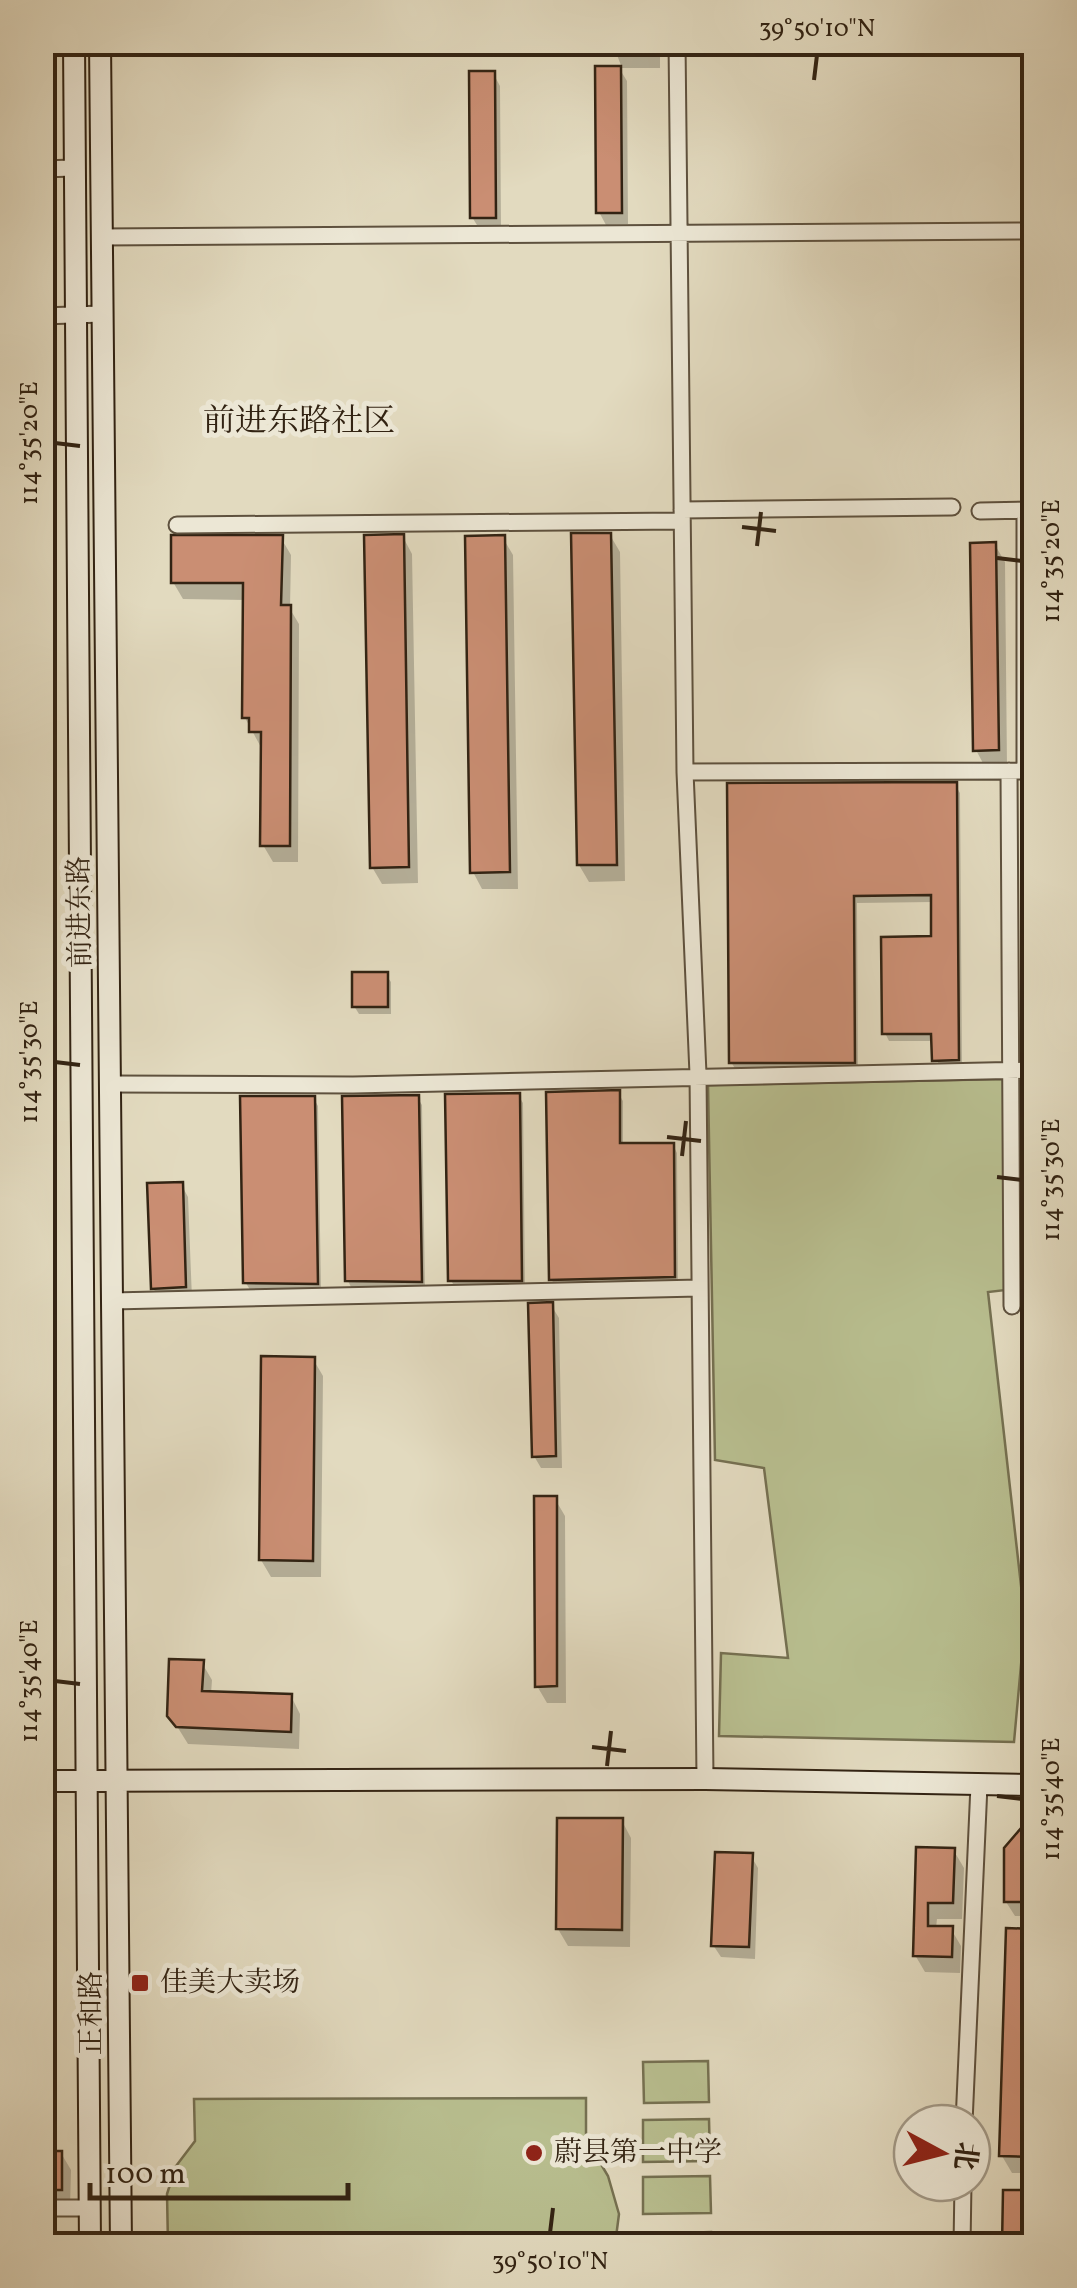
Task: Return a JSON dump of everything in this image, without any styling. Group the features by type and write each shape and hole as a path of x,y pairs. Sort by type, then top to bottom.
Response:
{"main road":[{"name":"前进东路","path":"74,42 86,1782"},
{"name":"前进东路","path":"100,42 116,1781"},
{"path":"42,1781 705,1779 1034,1786"},
{"name":"正和路","path":"116,1781 121,2246"},
{"name":"正和路","path":"86,1782 90,2246"}],"street":[{"path":"677,42 685,772 698,1074 705,1779"},
{"path":"42,169 73,168"},
{"path":"102,237 1034,230"},
{"path":"42,316 102,314"},
{"path":"178,525 952,508"},
{"path":"980,511 1030,510 1010,1070 1012,1306"},
{"path":"685,772 1023,771"},
{"path":"110,1084 353,1085 698,1074 1034,1070"},
{"path":"112,1301 699,1288"},
{"path":"965,2103 979,1785"},
{"path":"962,2203 962,2246"},
{"path":"42,2208 90,2208"}],"green space":[{"path":"1004,1079 1006,1290 988,1292 1025,1621 1014,1742 719,1736 721,1653 788,1658 764,1468 715,1460 708,1085"},
{"path":"708,2061 709,2102 644,2103 643,2062"},
{"path":"586,2098 586,2139 608,2176 619,2214 615,2245 168,2245 167,2194 176,2166 195,2141 194,2099"},
{"path":"709,2119 710,2161 643,2162 643,2120"},
{"path":"710,2176 711,2213 643,2214 643,2177"},
{"path":"711,2232 711,2245 643,2245 642,2234"}],"building":[{"path":"595,66 621,66 622,213 596,213"},
{"path":"469,71 495,71 496,218 470,218"},
{"path":"571,533 611,533 617,865 577,865"},
{"path":"404,534 409,867 370,868 364,535"},
{"path":"171,535 283,535 281,605 291,605 290,846 260,846 261,732 249,732 249,718 242,718 243,583 171,583"},
{"path":"505,535 510,872 470,873 465,536"},
{"path":"996,542 999,750 973,751 970,543"},
{"path":"957,782 959,1060 932,1061 931,1034 882,1034 881,937 931,936 931,895 854,896 855,1063 729,1063 727,783"},
{"path":"352,972 388,972 388,1007 352,1007"},
{"path":"620,1090 620,1143 674,1143 675,1277 549,1280 546,1092"},
{"path":"520,1093 522,1281 448,1281 445,1094"},
{"path":"419,1095 422,1282 345,1281 342,1096"},
{"path":"240,1096 315,1096 318,1284 243,1283"},
{"path":"183,1182 186,1287 151,1289 147,1183"},
{"path":"553,1302 556,1456 532,1457 528,1303"},
{"path":"261,1356 315,1357 313,1561 259,1560"},
{"path":"534,1496 557,1496 557,1686 535,1687"},
{"path":"169,1659 204,1660 202,1691 292,1694 291,1732 176,1727 167,1716"},
{"path":"557,1818 623,1818 622,1930 556,1929"},
{"path":"1022,1827 1034,1827 1034,1902 1004,1902 1004,1848"},
{"path":"916,1847 955,1848 953,1903 928,1903 928,1926 953,1926 952,1957 913,1956"},
{"path":"715,1852 753,1853 749,1947 711,1946"},
{"path":"1006,1928 1034,1929 1034,2157 999,2156"},
{"path":"42,2151 62,2151 62,2190 42,2190"},
{"path":"1003,2190 1034,2190 1034,2246 1002,2246"}],"place":[{"name":"佳美大卖场","path":"140,1983"},
{"name":"蔚县第一中学","path":"534,2153"}],"district":[{"name":"前进东路社区","path":"299,423"}]}
